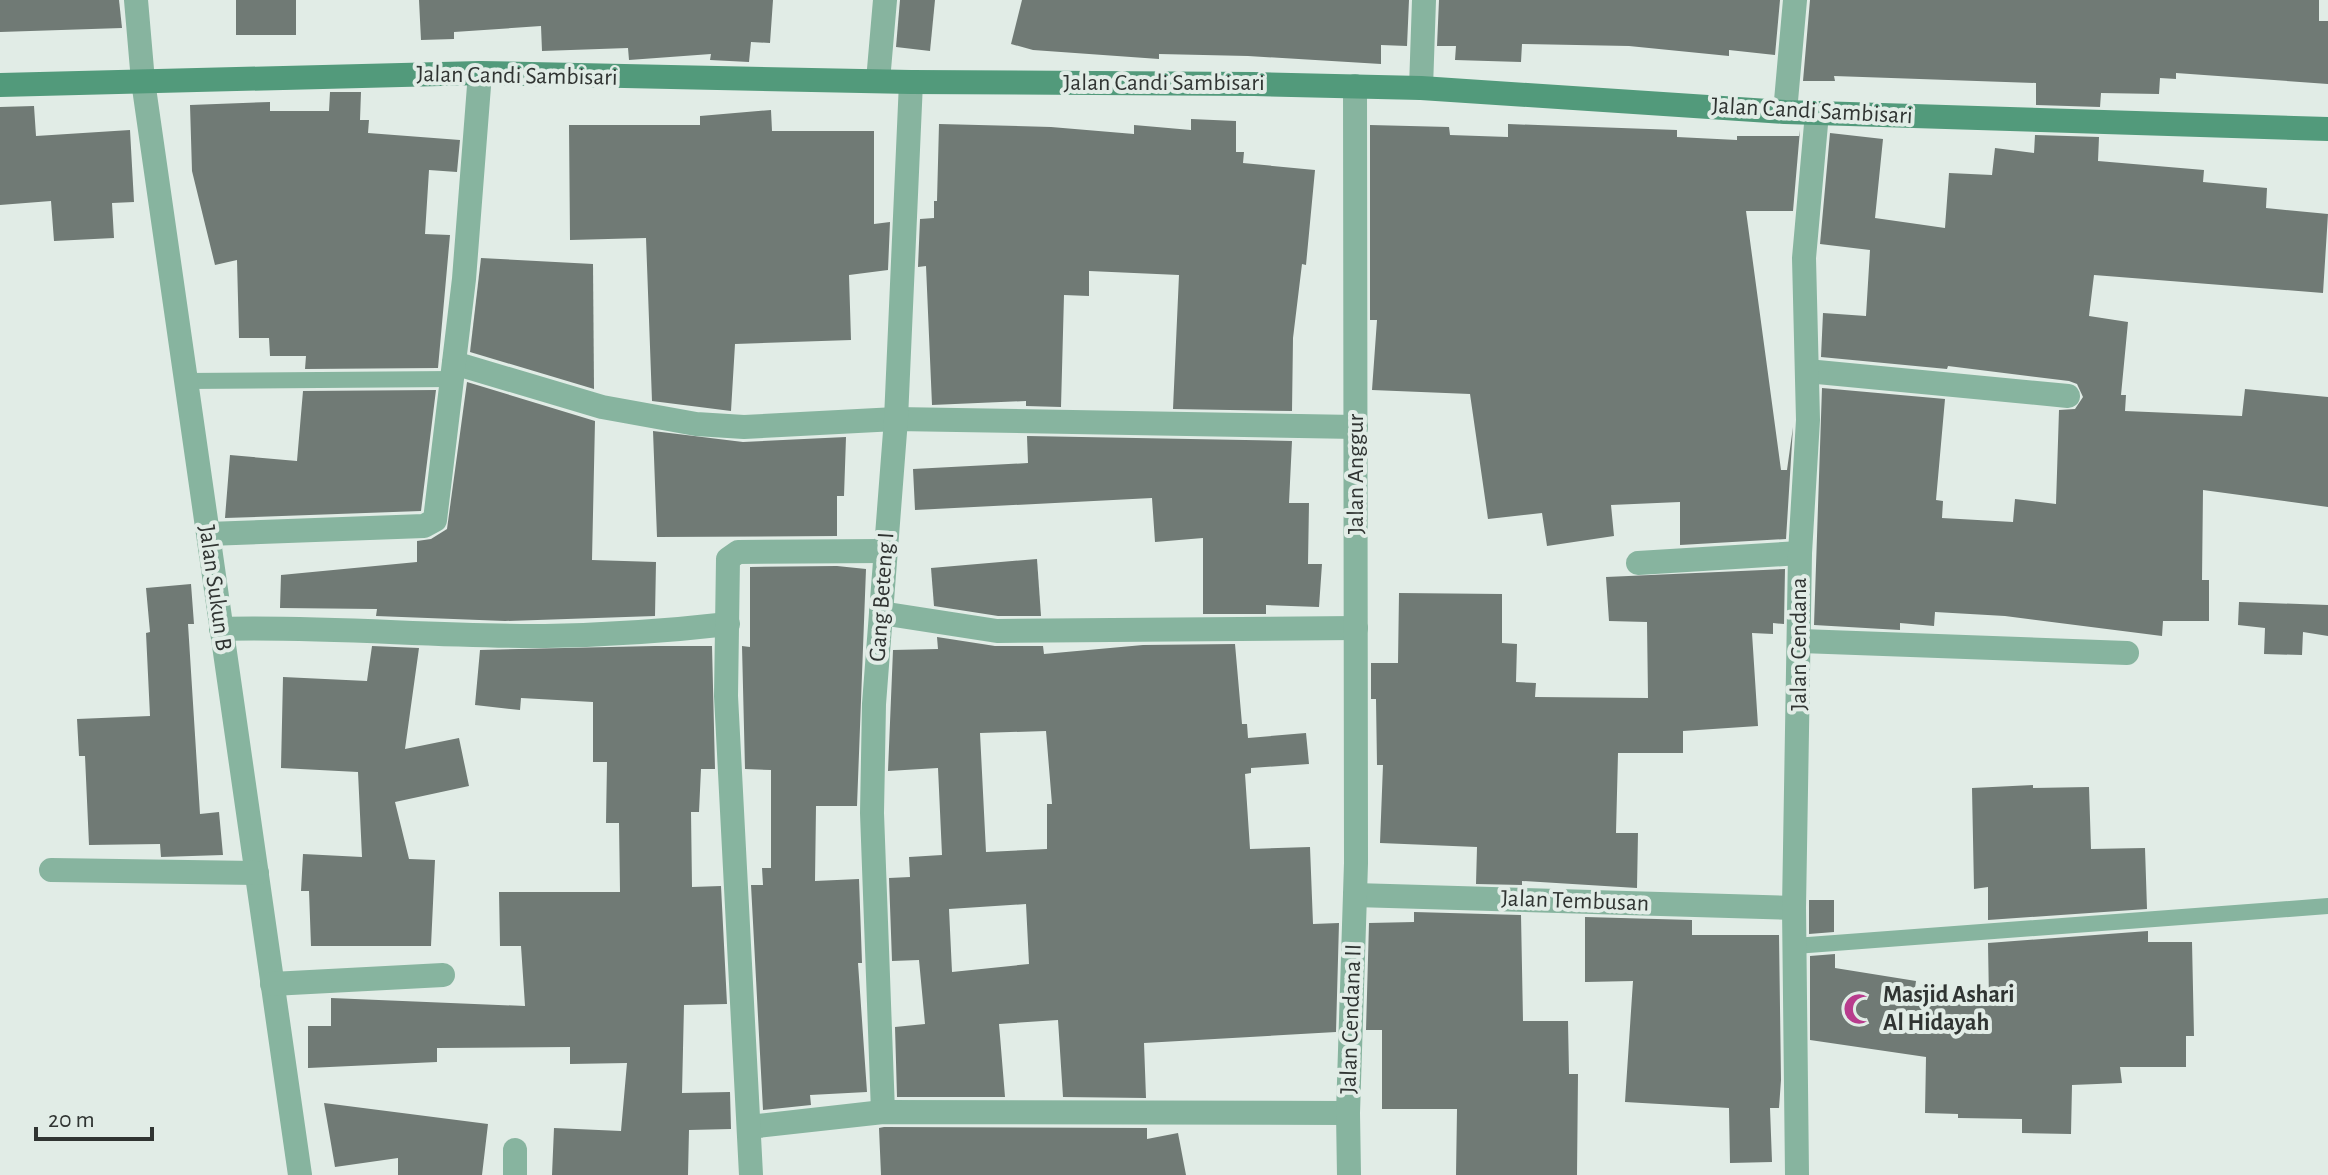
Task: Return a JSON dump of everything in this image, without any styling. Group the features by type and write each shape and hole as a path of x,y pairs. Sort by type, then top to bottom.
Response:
{"street":[{"name":"Jalan Sukun B","path":"136,0 143,81 300,1175"},
{"path":"878,81 885,0"},
{"path":"1421,88 1424,0"},
{"path":"1785,112 1795,0"},
{"name":"Jalan Candi Sambisari","path":"0,85 480,73 911,82 1355,86 1785,112 2328,129"},
{"path":"208,534 433,523 437,516 453,371 480,73"},
{"name":"Gang Beteng I","path":"883,1112 872,813 874,704 896,419 911,82"},
{"name":"Jalan Anggur","path":"1355,86 1356,863"},
{"name":"Jalan Cendana","path":"1797,1175 1794,908 1801,641 1800,553 1808,420 1804,258 1817,113"},
{"path":"453,371 602,407 696,424 744,427 896,419 1356,427"},
{"path":"1807,371 2068,396"},
{"path":"751,1175 726,696 727,566 732,554 884,551"},
{"path":"1638,563 1800,553"},
{"path":"881,613 997,631 1356,628"},
{"path":"221,629 316,627 541,636 645,633 728,624"},
{"path":"1801,641 2127,653"},
{"name":"Jalan Cendana II","path":"1349,1175 1356,863"},
{"path":"51,870 257,873"},
{"name":"Jalan Tembusan","path":"1355,895 1794,908"},
{"path":"272,984 443,975"},
{"path":"749,1127 883,1112 1348,1113"},
{"path":"515,1150 515,1175"}],"lane":[{"path":"186,381 453,371"},
{"path":"1795,946 2328,906"}],"building":[{"path":"0,0 119,0 122,28 0,32"},
{"path":"236,0 296,0 296,35 236,35"},
{"path":"419,0 773,0 770,43 751,42 749,62 710,60 711,54 629,60 628,48 542,51 541,26 454,32 454,39 421,40"},
{"path":"900,0 935,0 930,51 896,47"},
{"path":"1022,0 1409,0 1407,46 1381,45 1381,64 1248,56 1159,54 1159,59 1033,50 1011,44"},
{"path":"1439,0 1780,0 1775,55 1729,50 1729,56 1629,46 1522,44 1521,62 1455,60 1456,46 1437,46"},
{"path":"1810,0 2319,0 2319,21 2328,21 2328,84 2176,73 2176,79 2160,78 2159,94 2101,93 2100,107 2036,105 2036,83 1834,76 1835,81 1803,81"},
{"path":"330,92 361,92 360,120 369,120 368,133 460,140 457,172 429,170 425,234 450,235 438,368 305,369 306,356 270,356 269,338 239,338 237,260 215,265 192,171 190,105 270,102 270,111 329,111"},
{"path":"34,106 36,136 130,130 134,202 112,203 114,238 54,241 51,201 0,205 0,107"},
{"path":"771,110 772,131 874,131 874,224 890,222 888,270 849,275 851,340 735,344 731,411 652,401 646,238 570,240 569,125 700,125 700,116"},
{"path":"1191,119 1236,121 1236,152 1244,152 1243,163 1315,170 1306,265 1302,264 1293,338 1292,411 1173,409 1179,275 1089,271 1089,296 1064,295 1061,407 1026,406 1026,401 932,405 926,266 918,267 920,219 934,218 934,201 937,201 939,124 1051,127 1134,134 1134,125 1191,130"},
{"path":"1508,124 1677,130 1677,137 1737,140 1737,136 1799,136 1793,211 1746,211 1781,470 1787,470 1793,427 1786,539 1680,545 1680,502 1611,505 1614,536 1547,546 1542,513 1488,519 1470,394 1372,390 1377,320 1370,320 1370,125 1449,127 1450,135 1508,137"},
{"path":"1830,133 1883,139 1875,218 1945,228 1949,173 1992,175 1995,148 2034,153 2035,135 2099,137 2098,161 2204,170 2203,182 2267,188 2266,208 2328,214 2323,293 2094,275 2089,316 2128,322 2121,395 2126,395 2125,411 2242,416 2245,389 2328,397 2328,507 2203,490 2202,580 2209,580 2209,621 2163,621 2162,636 2005,616 1935,612 1934,626 1900,623 1900,630 1814,625 1822,388 1945,399 1936,500 1943,501 1942,518 2013,522 2015,499 2056,504 2059,410 2075,409 2083,397 2077,384 2069,381 1948,366 1947,369 1821,357 1823,313 1866,316 1870,250 1820,244"},
{"path":"481,258 593,264 594,389 470,352"},
{"path":"467,382 595,421 592,560 656,562 655,616 505,621 376,616 377,609 280,608 281,575 417,562 417,541 431,539 447,529"},
{"path":"436,390 421,511 225,518 230,455 297,461 303,391"},
{"path":"653,431 743,442 846,437 844,496 837,496 837,536 657,537"},
{"path":"1027,436 1292,441 1289,503 1309,503 1308,564 1322,564 1319,607 1266,605 1266,614 1203,614 1203,538 1155,542 1152,498 915,510 913,469 1028,463"},
{"path":"1037,559 1041,616 998,616 934,606 931,568"},
{"path":"837,566 866,569 857,806 816,806 815,881 859,879 862,963 858,963 867,1092 810,1095 811,1105 763,1110 751,885 763,885 762,868 771,868 771,770 745,769 742,646 750,647 750,567"},
{"path":"1785,569 1784,624 1773,623 1773,634 1752,633 1758,726 1683,731 1683,753 1618,753 1616,833 1638,833 1637,888 1522,881 1522,885 1476,884 1477,847 1380,843 1383,765 1377,765 1376,699 1371,699 1371,663 1398,663 1399,593 1502,594 1502,643 1517,644 1516,682 1536,683 1535,697 1648,698 1647,622 1609,621 1606,577"},
{"path":"191,584 194,624 188,624 200,814 219,812 223,855 161,857 160,844 89,845 85,756 79,756 77,719 150,716 146,633 150,632 146,588"},
{"path":"2239,602 2328,605 2328,636 2303,632 2302,655 2264,654 2265,628 2238,625"},
{"path":"937,637 995,646 1043,646 1044,654 1143,645 1235,644 1242,724 1247,724 1248,738 1306,733 1309,764 1251,768 1251,773 1245,774 1250,849 1310,847 1313,924 1339,923 1336,1032 1144,1043 1146,1098 1063,1097 1058,1020 999,1024 1005,1097 897,1097 895,1027 925,1024 919,960 892,961 889,878 910,877 909,857 942,855 938,768 888,771 893,650 938,649","holes":["1046,731 1052,804 1047,804 1047,849 986,852 980,733","1026,904 1029,964 952,972 949,909"]},
{"path":"372,646 419,648 405,749 459,738 469,786 395,802 409,859 435,860 431,946 311,946 309,891 301,891 303,854 362,857 358,772 281,768 283,677 367,681"},
{"path":"712,646 715,769 701,769 699,812 691,812 692,887 721,886 727,1004 684,1005 682,1093 730,1092 731,1129 689,1130 688,1175 552,1175 554,1128 621,1131 627,1063 570,1064 570,1047 437,1048 437,1062 308,1068 308,1026 331,1026 331,998 525,1006 521,946 500,946 499,892 620,892 619,823 606,823 607,762 593,762 593,702 521,698 520,710 475,705 480,650"},
{"path":"2033,785 2033,788 2089,787 2091,849 2145,848 2147,909 1988,920 1988,887 1974,889 1972,788"},
{"path":"1809,900 1834,900 1834,932 1809,934"},
{"path":"1414,912 1521,915 1523,1021 1568,1021 1569,1074 1578,1074 1577,1175 1456,1175 1457,1109 1382,1109 1382,1030 1366,1030 1369,923 1414,922"},
{"path":"1585,917 1692,920 1692,935 1779,935 1781,1080 1779,1108 1770,1108 1772,1162 1730,1163 1729,1108 1625,1102 1633,981 1585,982"},
{"path":"2148,931 2148,942 2192,942 2194,1036 2186,1036 2186,1067 2120,1067 2122,1083 2072,1085 2071,1134 2022,1133 2022,1119 1958,1118 1958,1114 1925,1113 1926,1057 1810,1040 1810,956 1835,954 1835,968 1916,981 1913,1002 1989,1001 1988,943"},
{"path":"324,1103 488,1124 482,1175 398,1175 398,1158 335,1167"},
{"path":"879,1128 1147,1128 1147,1139 1178,1133 1186,1175 881,1175"}],"place":[{"name":"Masjid Ashari Al Hidayah","path":"1859,1009"}]}
